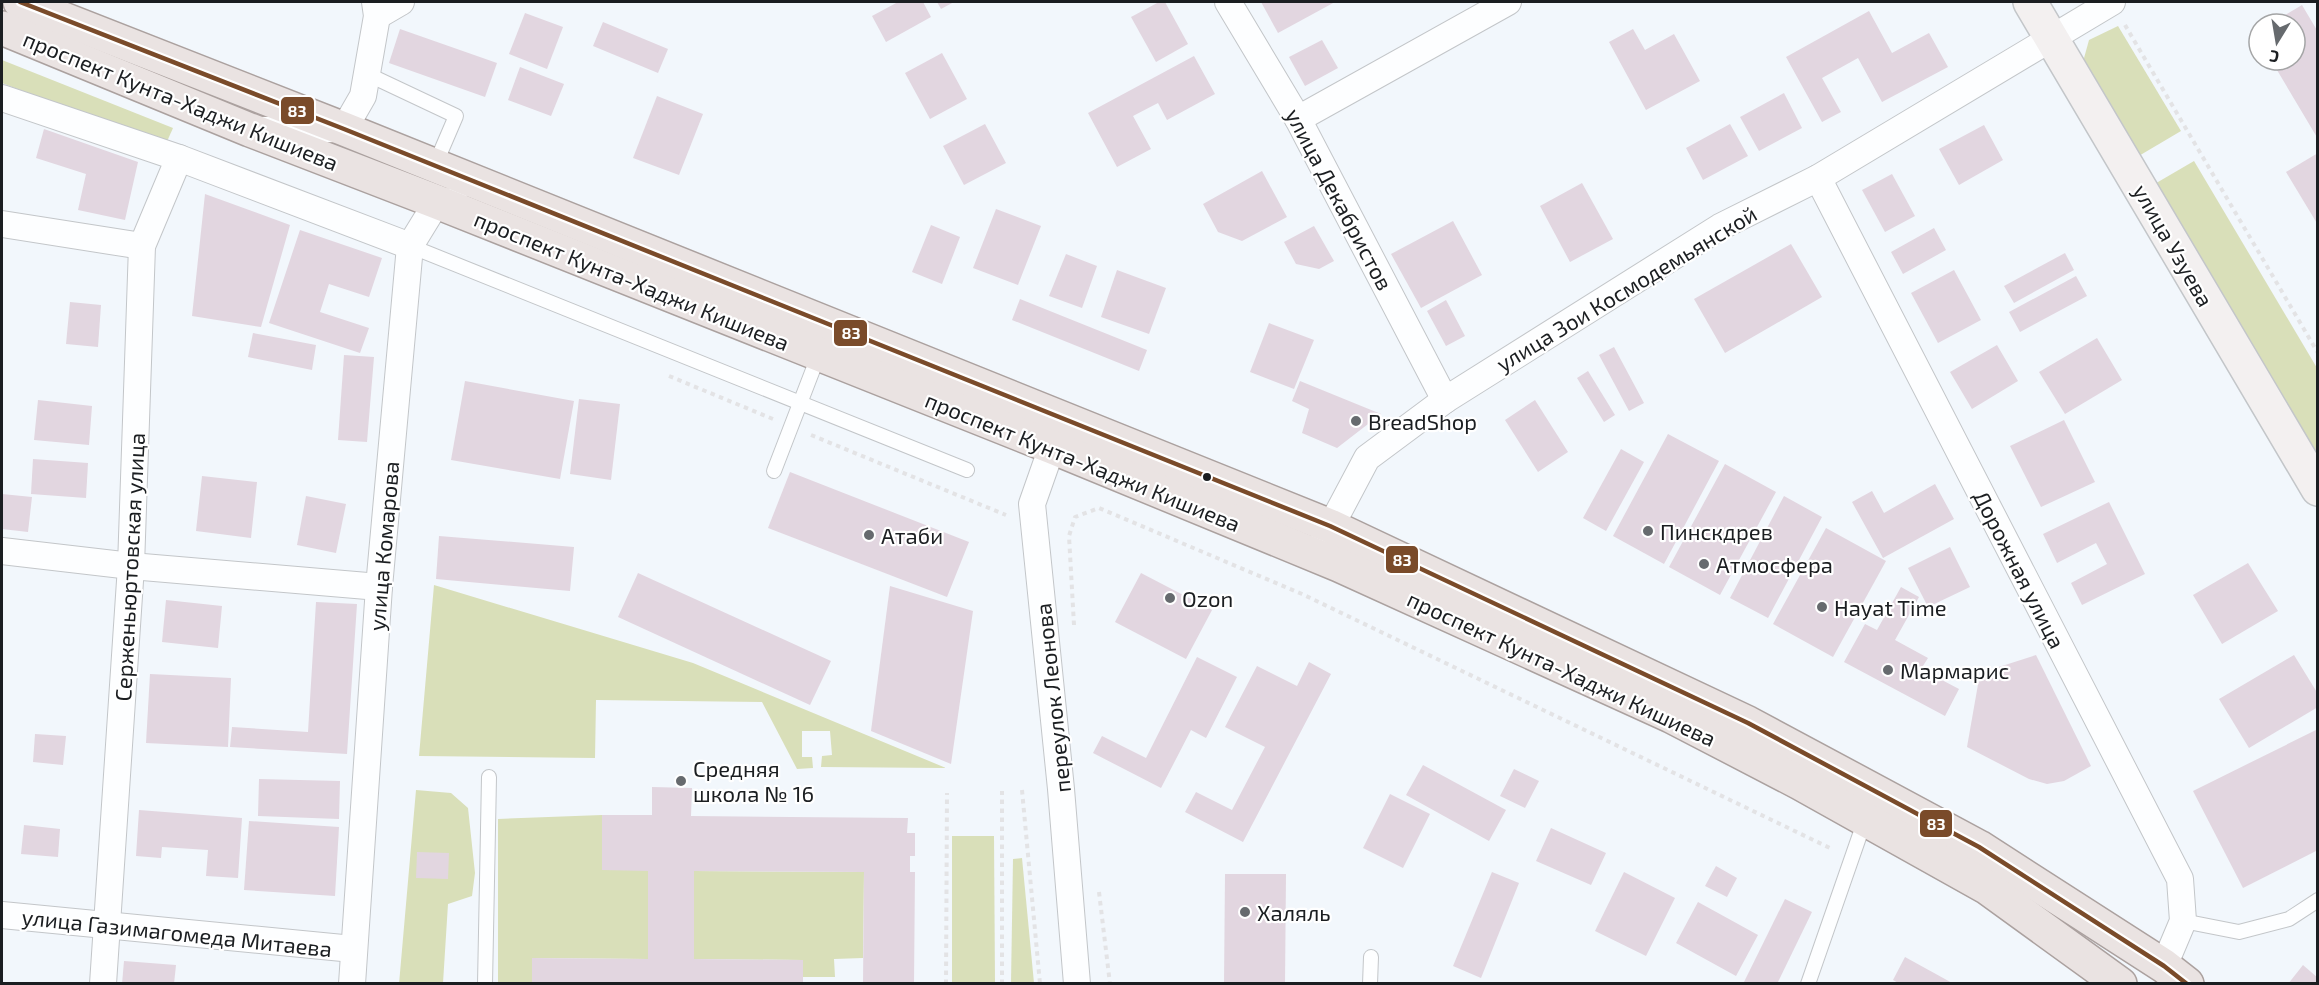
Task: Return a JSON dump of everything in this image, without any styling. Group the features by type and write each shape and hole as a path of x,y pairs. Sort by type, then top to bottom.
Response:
{"main road":[{"name":"проспект Кунта-Хаджи Кишиева","path":"20,2 523,201 1057,432 1316,556 1671,716 1800,783 1986,887 2120,984"},
{"name":"улица Узуева","path":"2030,2 2318,489"},
{"name":"проспект Кунта-Хаджи Кишиева","path":"2,28 250,130 819,354 1057,432 1330,526 1748,723 1979,847 2176,975"}],"street":[{"path":"250,130 344,129 363,96 376,9 401,2"},
{"name":"улица Декабристов","path":"1228,2 1299,119 1445,400"},
{"path":"1299,119 1508,2"},
{"name":"улица Зои Космодемьянской","path":"1316,556 1367,458 1445,400 1720,227 1818,178 2111,2"},
{"path":"2,98 179,158 410,246"},
{"name":"Серженьюртовская улица","path":"103,984 131,566 142,246 179,158"},
{"name":"Дорожная улица","path":"1818,178 2180,879 2183,921 2176,975"},
{"path":"437,202 523,201"},
{"name":"улица Комарова","path":"352,984 379,587 410,246 437,202"},
{"path":"2,224 142,246"},
{"name":"переулок Леонова","path":"1057,432 1032,504 1061,789 1077,984"},
{"path":"2,551 131,566 379,587"},
{"name":"улица Газимагомеда Митаева","path":"2,915 107,927 353,949"}],"lane":[{"path":"367,74 456,116 435,165"},
{"path":"410,246 967,470"},
{"path":"774,471 819,354"},
{"path":"485,984 489,777"},
{"path":"1808,984 1865,820"},
{"path":"2183,921 2239,932 2289,919 2318,900"},
{"path":"1370,984 1371,957"}],"path":[{"path":"2111,2 2318,353"},
{"path":"1075,632 1069,536 1075,517 1099,508 1302,594 1851,858"},
{"path":"1022,790 1040,984"},
{"path":"1002,791 1002,984"},
{"path":"946,984 947,793"},
{"path":"1099,890 1110,984"}],"green space":[{"path":"2118,26 2181,131 2132,160 2081,69 2089,40"},
{"path":"2,60 173,128 165,146 2,83"},
{"path":"2194,161 2317,368 2317,476 2146,189"},
{"path":"434,585 693,663 946,768 821,767 822,756 832,755 830,731 802,731 802,757 812,757 813,768 797,769 762,702 596,700 595,758 419,756"},
{"path":"416,790 451,793 468,808 475,873 472,896 448,904 443,983 399,984"},
{"path":"602,815 648,871 648,959 532,958 532,983 498,984 498,819"},
{"path":"952,836 994,836 995,983 952,983"},
{"path":"1022,858 1034,983 1011,983 1013,859"},
{"path":"694,871 864,872 863,958 834,959 835,977 803,977 803,960 694,959"}],"building":[{"path":"898,2 923,2 931,17 886,42 872,16"},
{"path":"937,2 954,2 941,9"},
{"path":"1159,2 1165,2 1188,44 1156,62 1131,17"},
{"path":"1261,2 1335,2 1278,33"},
{"path":"2302,5 2306,12 2290,12"},
{"path":"1869,11 1892,53 1929,33 1948,67 1882,102 1858,58 1822,78 1841,112 1822,122 1786,57"},
{"path":"525,13 563,27 547,69 509,54"},
{"path":"2307,13 2318,32 2318,139 2278,72 2307,72"},
{"path":"603,22 668,49 658,73 593,46"},
{"path":"400,29 497,63 485,97 389,63"},
{"path":"1633,29 1645,50 1674,34 1700,81 1646,110 1609,42"},
{"path":"1322,40 1338,68 1305,86 1289,57"},
{"path":"942,53 967,99 930,119 905,73"},
{"path":"1194,56 1215,94 1167,120 1158,103 1133,116 1151,149 1117,167 1088,113"},
{"path":"520,67 564,84 551,116 508,100"},
{"path":"1784,93 1802,128 1759,151 1740,117"},
{"path":"657,96 703,114 679,175 633,158"},
{"path":"985,124 1006,163 964,185 943,146"},
{"path":"1730,124 1748,156 1703,180 1686,148"},
{"path":"1984,125 2003,160 1959,185 1939,149"},
{"path":"44,129 138,162 125,220 78,210 86,174 36,158"},
{"path":"2318,153 2318,225 2286,172"},
{"path":"1262,171 1287,217 1242,241 1218,232 1203,204"},
{"path":"1892,174 1915,216 1885,232 1862,190"},
{"path":"1582,183 1613,239 1570,262 1540,206"},
{"path":"205,194 290,225 261,327 192,316"},
{"path":"996,209 1041,226 1018,285 973,268"},
{"path":"1453,221 1482,275 1421,308 1391,254"},
{"path":"931,225 960,237 942,284 912,272"},
{"path":"1314,226 1334,261 1319,269 1296,264 1284,242"},
{"path":"1934,228 1946,250 1903,274 1891,252"},
{"path":"300,230 382,258 369,297 329,284 320,312 369,328 360,353 269,323"},
{"path":"1791,244 1822,297 1725,353 1694,299"},
{"path":"2065,253 2074,270 2014,303 2004,286"},
{"path":"1066,254 1097,266 1082,308 1049,296"},
{"path":"1117,270 1166,288 1149,334 1101,317"},
{"path":"1954,270 1981,320 1938,343 1911,293"},
{"path":"2076,276 2087,296 2020,332 2009,312"},
{"path":"1020,299 1147,350 1139,371 1012,320"},
{"path":"1446,300 1465,336 1446,346 1427,311"},
{"path":"70,302 101,305 98,347 66,344"},
{"path":"1269,323 1314,340 1294,389 1250,372"},
{"path":"253,333 316,345 312,370 248,357"},
{"path":"2097,338 2122,380 2065,414 2039,372"},
{"path":"1997,345 2018,381 1972,409 1950,372"},
{"path":"1614,347 1644,403 1629,411 1599,355"},
{"path":"344,355 374,357 367,442 338,440"},
{"path":"1588,371 1615,415 1604,422 1577,378"},
{"path":"465,381 574,401 560,479 451,460"},
{"path":"1300,381 1381,414 1337,448 1302,433 1309,409 1292,401"},
{"path":"579,399 620,404 611,480 570,474"},
{"path":"38,400 92,406 89,445 34,440"},
{"path":"1535,400 1568,452 1538,472 1505,420"},
{"path":"2064,420 2095,482 2041,507 2010,446"},
{"path":"1668,434 1719,461 1664,564 1613,536"},
{"path":"1621,449 1644,462 1606,531 1583,518"},
{"path":"33,459 88,463 86,498 31,494"},
{"path":"1725,464 1776,492 1720,595 1669,567"},
{"name":"Атаби","path":"790,472 969,542 947,597 768,528"},
{"path":"202,476 257,482 251,538 196,531"},
{"path":"1935,484 1954,519 1883,558 1852,502 1872,491 1884,513"},
{"path":"2,494 32,497 28,532 2,529"},
{"path":"306,496 346,504 336,553 297,545"},
{"path":"1784,496 1822,517 1768,618 1730,598"},
{"path":"2109,502 2145,574 2082,605 2071,583 2107,564 2096,543 2057,563 2043,534"},
{"path":"1826,528 1886,561 1833,657 1773,624"},
{"path":"439,536 574,547 570,591 436,579"},
{"path":"1950,547 1970,587 1928,607 1908,568"},
{"path":"2248,563 2278,611 2222,644 2193,595"},
{"path":"638,573 831,661 810,705 618,617"},
{"path":"1141,573 1212,610 1186,659 1115,622"},
{"path":"890,586 973,611 951,764 871,731"},
{"path":"1901,587 1919,597 1895,640 1928,658 1921,669 1959,689 1945,716 1844,662 1865,624 1877,630"},
{"path":"166,600 222,606 218,648 162,642"},
{"path":"316,602 357,604 347,754 230,747 232,727 308,732"},
{"path":"2036,655 2091,766 2064,781 2047,784 2029,779 1967,747 1980,673"},
{"path":"2294,655 2318,694 2318,707 2249,748 2219,699"},
{"path":"1197,657 1237,677 1206,738 1191,730 1161,788 1093,753 1102,736 1146,758"},
{"path":"1309,662 1331,674 1243,842 1185,812 1196,792 1232,810 1265,747 1225,727 1257,666 1297,686"},
{"path":"150,674 231,678 228,747 146,743"},
{"path":"2318,729 2318,850 2243,888 2193,791"},
{"path":"35,734 66,736 63,765 33,762"},
{"path":"1423,765 1506,810 1489,841 1406,795"},
{"path":"1514,769 1539,781 1525,808 1500,796"},
{"path":"259,779 340,781 339,819 258,816"},
{"path":"652,787 692,788 691,816 908,818 907,833 915,833 915,856 910,856 910,872 915,872 914,984 863,984 864,872 694,871 694,959 803,960 803,984 532,984 532,958 648,959 648,871 602,870 602,815 652,815"},
{"path":"1390,794 1430,814 1403,868 1363,848"},
{"path":"139,810 242,818 238,878 206,876 208,850 162,847 161,858 136,856"},
{"path":"249,821 339,827 335,896 244,890"},
{"path":"24,825 60,829 58,857 21,854"},
{"path":"1551,828 1606,853 1591,885 1536,861"},
{"path":"417,852 449,853 448,879 416,878"},
{"path":"1716,866 1737,878 1727,897 1705,886"},
{"path":"1492,872 1519,883 1481,978 1453,966"},
{"path":"1624,872 1675,898 1646,956 1595,931"},
{"path":"1225,874 1286,874 1285,984 1224,984"},
{"path":"1785,899 1812,912 1777,984 1743,984"},
{"path":"1698,902 1758,935 1736,976 1676,943"},
{"path":"1905,957 1954,984 1900,984 1893,980"},
{"path":"124,961 176,965 174,984 122,984"},
{"path":"2303,965 2318,978 2318,984 2288,984"}],"transit line":[{"name":"83","path":"20,2 344,129 1330,526 1748,723 1979,847 2164,966 2187,984"}],"place":[{"name":"BreadShop","path":"1356,421"},
{"name":"Пинскдрев","path":"1648,531"},
{"name":"Атаби","path":"869,535"},
{"name":"Атмосфера","path":"1704,564"},
{"name":"Ozon","path":"1170,598"},
{"name":"Hayat Time","path":"1822,607"},
{"name":"Мармарис","path":"1888,670"},
{"name":"Средняя школа № 16","path":"681,781"},
{"name":"Халяль","path":"1245,912"}]}
